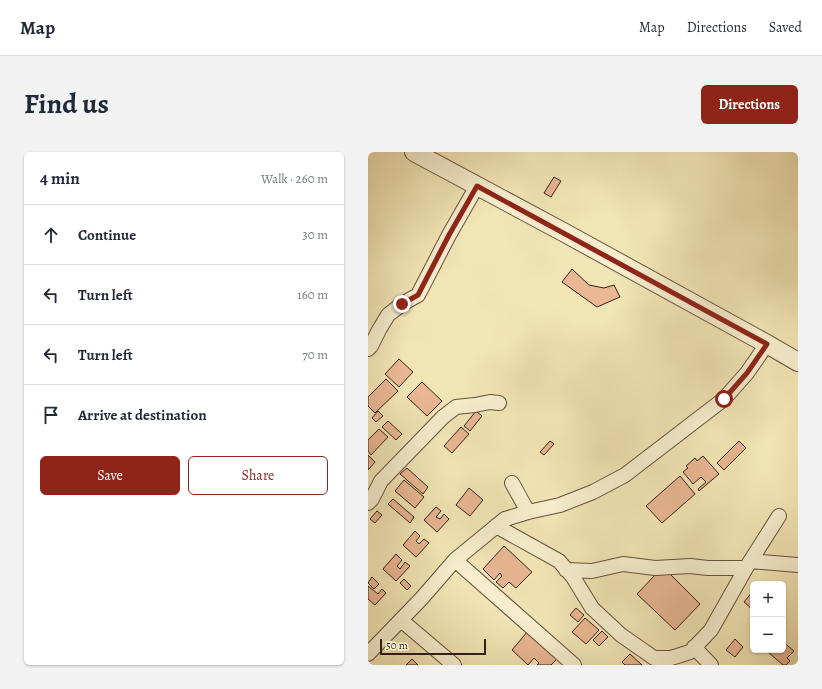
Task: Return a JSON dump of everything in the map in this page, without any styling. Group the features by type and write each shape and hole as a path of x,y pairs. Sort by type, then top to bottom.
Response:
{"street":[{"path":"414,152 798,362"},
{"path":"368,349 388,316 402,304 418,295 449,235 477,186"},
{"path":"368,654 422,598 455,560 505,519 560,505 593,492 625,475 724,399 747,373 767,344"},
{"path":"368,503 381,481 443,417 456,407 490,402 499,403"},
{"path":"512,483 528,512"},
{"path":"496,526 559,561 573,577 592,608 620,635 654,658 670,658 690,652 711,630 748,565 779,516"},
{"path":"455,560 574,665"},
{"path":"566,570 592,571 623,564 655,568 690,566 708,568 748,565 798,565"},
{"path":"401,620 454,665"},
{"path":"694,648 711,665"}],"building":[{"path":"554,177 561,181 551,197 544,193"},
{"path":"572,269 589,285 604,288 614,285 620,297 597,307 562,282"},
{"path":"399,359 413,372 399,387 385,374"},
{"path":"386,379 398,391 375,413 368,406 368,397"},
{"path":"422,382 442,401 427,416 407,397"},
{"path":"378,411 383,416 376,422 372,418"},
{"path":"476,411 482,416 470,431 464,426"},
{"path":"388,421 402,434 396,440 382,427"},
{"path":"461,427 469,434 452,453 444,446"},
{"path":"379,429 388,437 371,455 368,451 368,440"},
{"path":"550,441 554,444 544,455 540,452"},
{"path":"739,441 746,448 724,470 717,463"},
{"path":"368,455 375,462 368,470"},
{"path":"703,456 719,474 699,491 698,489 706,482 701,477 693,484 683,472 688,468 686,466 695,458 697,461"},
{"path":"407,468 428,487 423,494 400,474"},
{"path":"680,476 695,494 662,523 646,506"},
{"path":"404,480 424,497 415,508 395,491"},
{"path":"469,488 483,500 470,516 456,505"},
{"path":"393,499 414,517 410,523 388,504"},
{"path":"436,507 441,511 436,517 440,519 444,514 449,519 437,532 424,520"},
{"path":"377,511 382,515 375,523 370,519"},
{"path":"415,531 420,536 416,541 419,544 424,539 429,543 416,557 403,545"},
{"path":"504,546 532,572 516,588 509,582 503,588 496,582 502,576 500,573 494,580 483,569"},
{"path":"396,554 402,560 397,566 400,569 405,562 410,566 396,581 383,569"},
{"path":"670,574 700,604 675,630 637,594 655,575"},
{"path":"372,577 379,584 374,589 368,583"},
{"path":"404,579 411,586 407,590 400,583"},
{"path":"368,586 378,594 382,589 386,593 375,605 368,599"},
{"path":"750,595 750,607 744,602"},
{"path":"576,608 584,615 578,622 570,615"},
{"path":"585,618 599,630 586,644 572,632"},
{"path":"528,631 558,658 551,665 537,665 539,663 534,658 528,665 512,650"},
{"path":"602,631 608,637 599,646 593,640"},
{"path":"735,639 743,647 735,657 726,650"},
{"path":"786,644 794,651 787,658 790,661 786,665 783,665 769,653 786,653"},
{"path":"630,654 642,665 625,665 622,662"},
{"path":"412,659 418,665 406,665"}],"route":[{"path":"402,304 418,295 449,235 477,186 767,344 747,373 724,399"}]}
